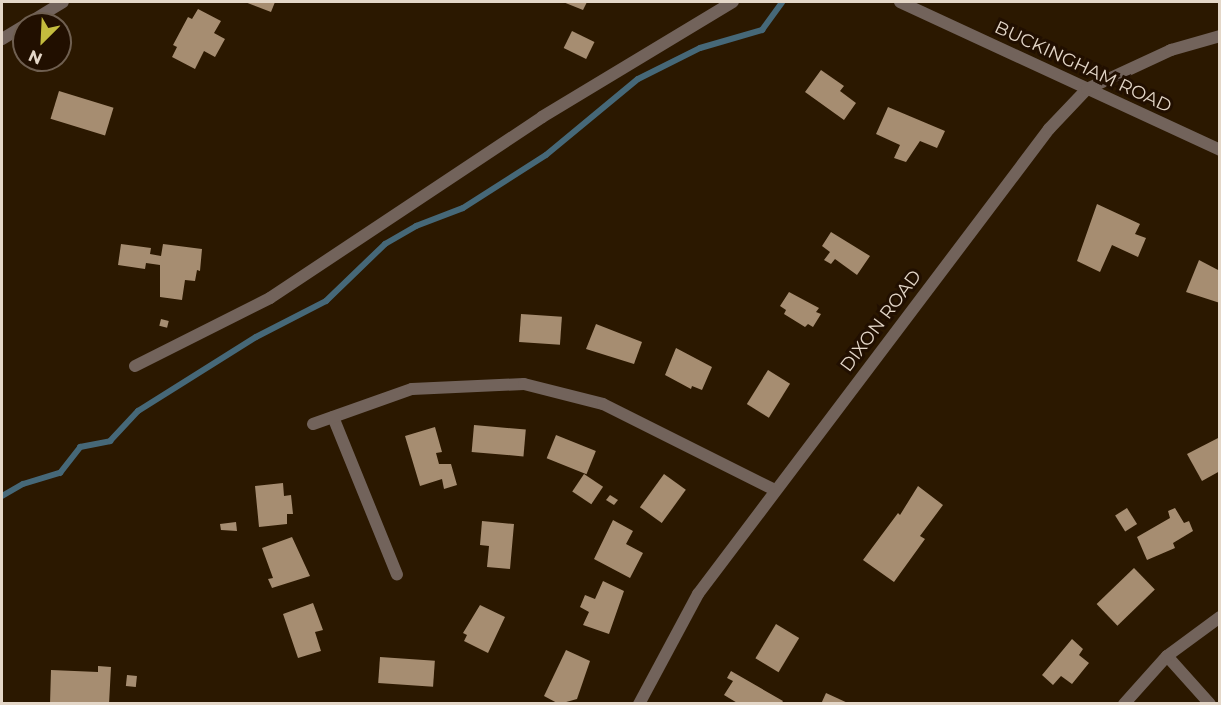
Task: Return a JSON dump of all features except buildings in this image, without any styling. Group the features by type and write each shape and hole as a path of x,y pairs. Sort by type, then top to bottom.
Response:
{"street":[{"path":"46,12 63,2"},
{"path":"135,366 270,298 542,117 733,2"},
{"name":"BUCKINGHAM ROAD","path":"900,2 1220,150"},
{"name":"DIXON ROAD","path":"639,704 673,635 698,594 1049,129 1087,89 1171,50 1220,36"},
{"path":"312,424 412,389 443,385 524,384 551,388 603,404 775,490"},
{"path":"333,417 397,575"},
{"path":"1124,704 1167,656 1220,617"},
{"path":"1167,656 1210,704"}],"waterway":[{"path":"2,496 23,484 60,473 80,447 110,441 138,411 256,337 326,301 385,244 416,226 463,208 546,155 638,79 700,48 762,30 782,2"}]}
